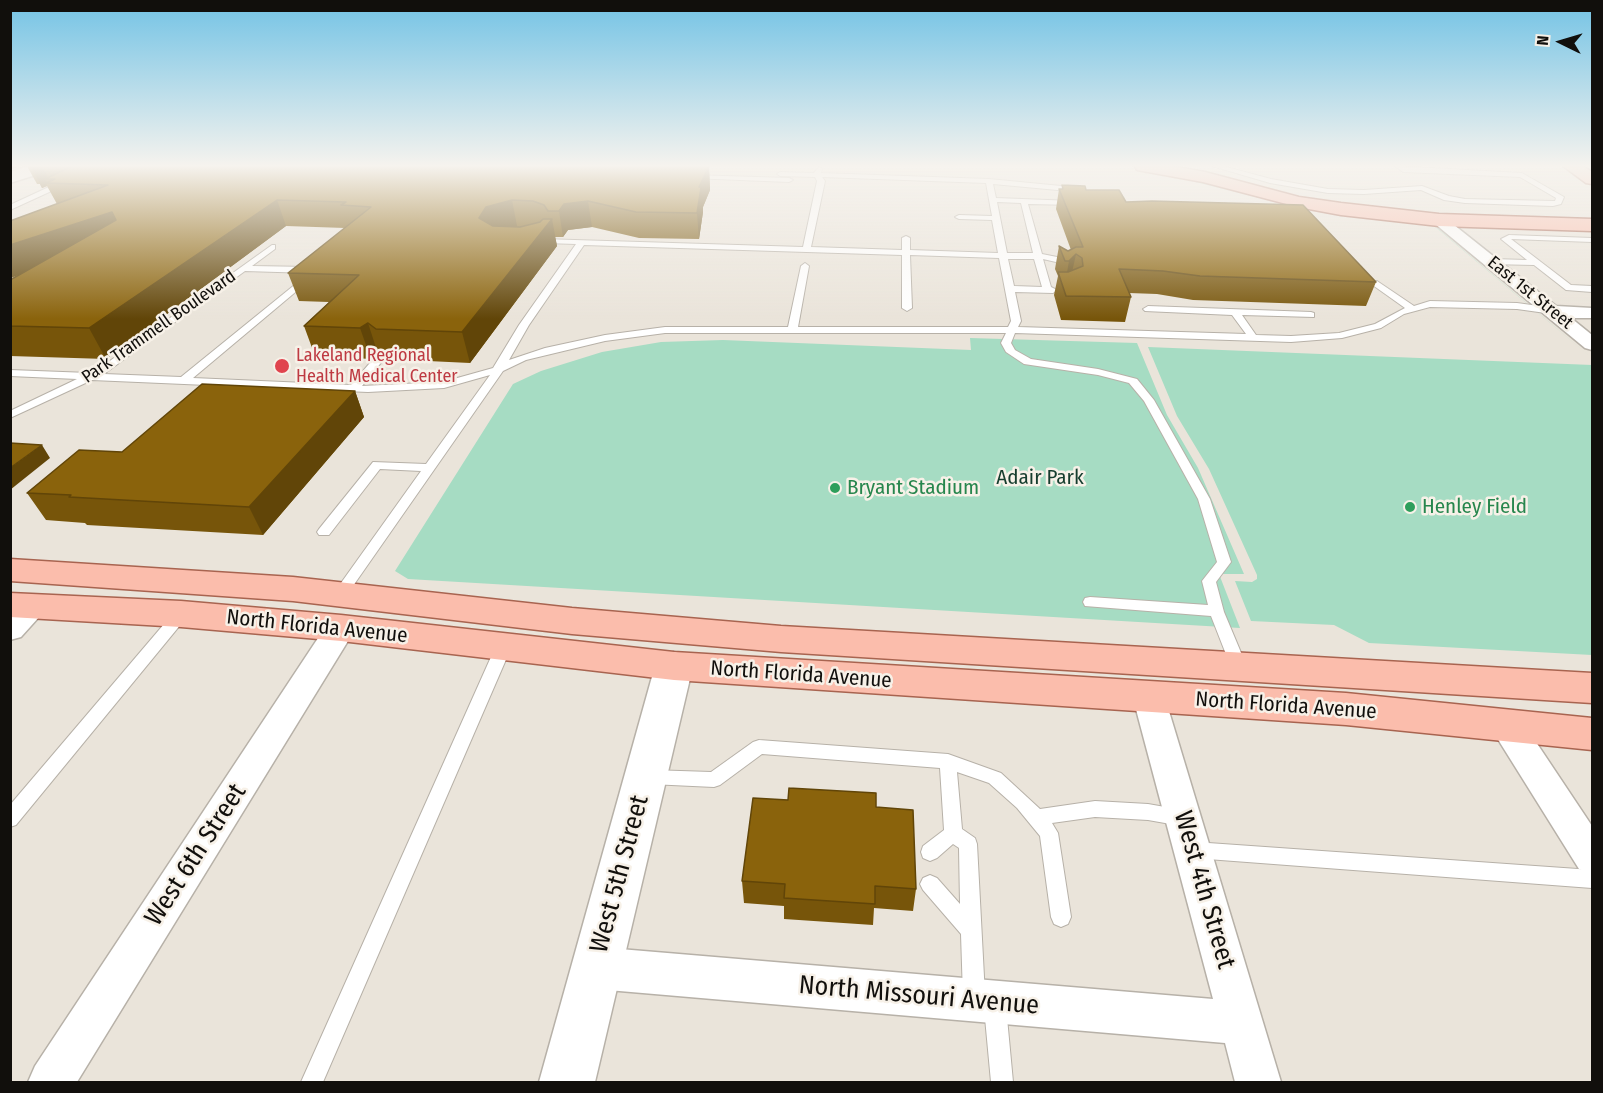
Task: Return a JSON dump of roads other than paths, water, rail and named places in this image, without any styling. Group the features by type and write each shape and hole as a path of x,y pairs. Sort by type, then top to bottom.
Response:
{"main road":[{"path":"1421,217 1593,225"},
{"name":"North Florida Avenue","path":"10,570 341,611 503,648 674,666 1346,709 1593,734"},
{"name":"North Florida Avenue","path":"18,613 181,614 341,611 572,621 781,639 1593,688"},
{"path":"674,666 725,650 781,639"},
{"path":"1506,724 1533,705 1593,702"}],"street":[{"name":"East 1st Street","path":"1439,219 1492,262 1545,311 1593,344"},
{"path":"1545,311 1593,313"},
{"name":"West 6th Street","path":"51,1083 341,611"},
{"name":"West 5th Street","path":"567,1083 674,666"},
{"name":"West 4th Street","path":"1149,698 1258,1083"},
{"path":"1506,724 1593,856"},
{"name":"North Missouri Avenue","path":"596,968 1242,1023"}],"lane":[{"path":"806,250 812,217"},
{"path":"959,217 996,218 1017,321 1006,343 1011,352 1028,362 1098,372 1133,381 1149,400 1204,499 1224,562 1209,581 1217,611 1239,667"},
{"path":"1028,217 1047,290"},
{"path":"1561,224 1593,238"},
{"path":"541,232 547,238 545,241"},
{"path":"1593,238 1509,237 1505,239 1569,288 1593,289"},
{"path":"906,238 907,308"},
{"path":"534,248 545,241 906,254 1038,256 1059,260 1066,270"},
{"path":"341,611 430,468 495,376 582,242"},
{"path":"1510,243 1547,244"},
{"path":"1577,246 1593,246"},
{"name":"Park Trammell Boulevard","path":"10,415 104,370 272,247"},
{"path":"1492,262 1536,263"},
{"path":"792,331 805,266"},
{"path":"185,380 317,270 243,268"},
{"path":"1377,284 1416,308 1438,312 1526,314 1545,311"},
{"path":"1011,288 1063,290"},
{"path":"10,373 354,388 444,385 497,370 522,358 549,350 625,335 665,330 1012,330 1291,339 1339,336 1378,326 1401,312 1416,308"},
{"path":"1148,309 1311,315"},
{"path":"1235,312 1253,338"},
{"path":"354,388 380,359"},
{"path":"324,532 377,465 430,468"},
{"path":"1090,603 1217,611"},
{"path":"10,819 181,614"},
{"path":"312,1083 503,648"},
{"path":"645,777 714,780 759,747 948,761 995,778 1049,833 1061,917"},
{"path":"948,761 953,833 968,844 971,930 1002,1083"},
{"path":"1035,818 1095,809 1148,812 1188,834 1593,879"},
{"path":"930,852 953,833"},
{"path":"930,884 971,930"}],"place":[{"name":"Lakeland Regional Health Medical Center","path":"282,366"},
{"name":"Bryant Stadium","path":"835,488"},
{"name":"Henley Field","path":"1410,507"}],"park label":[{"name":"Adair Park","path":"1040,478"}]}
